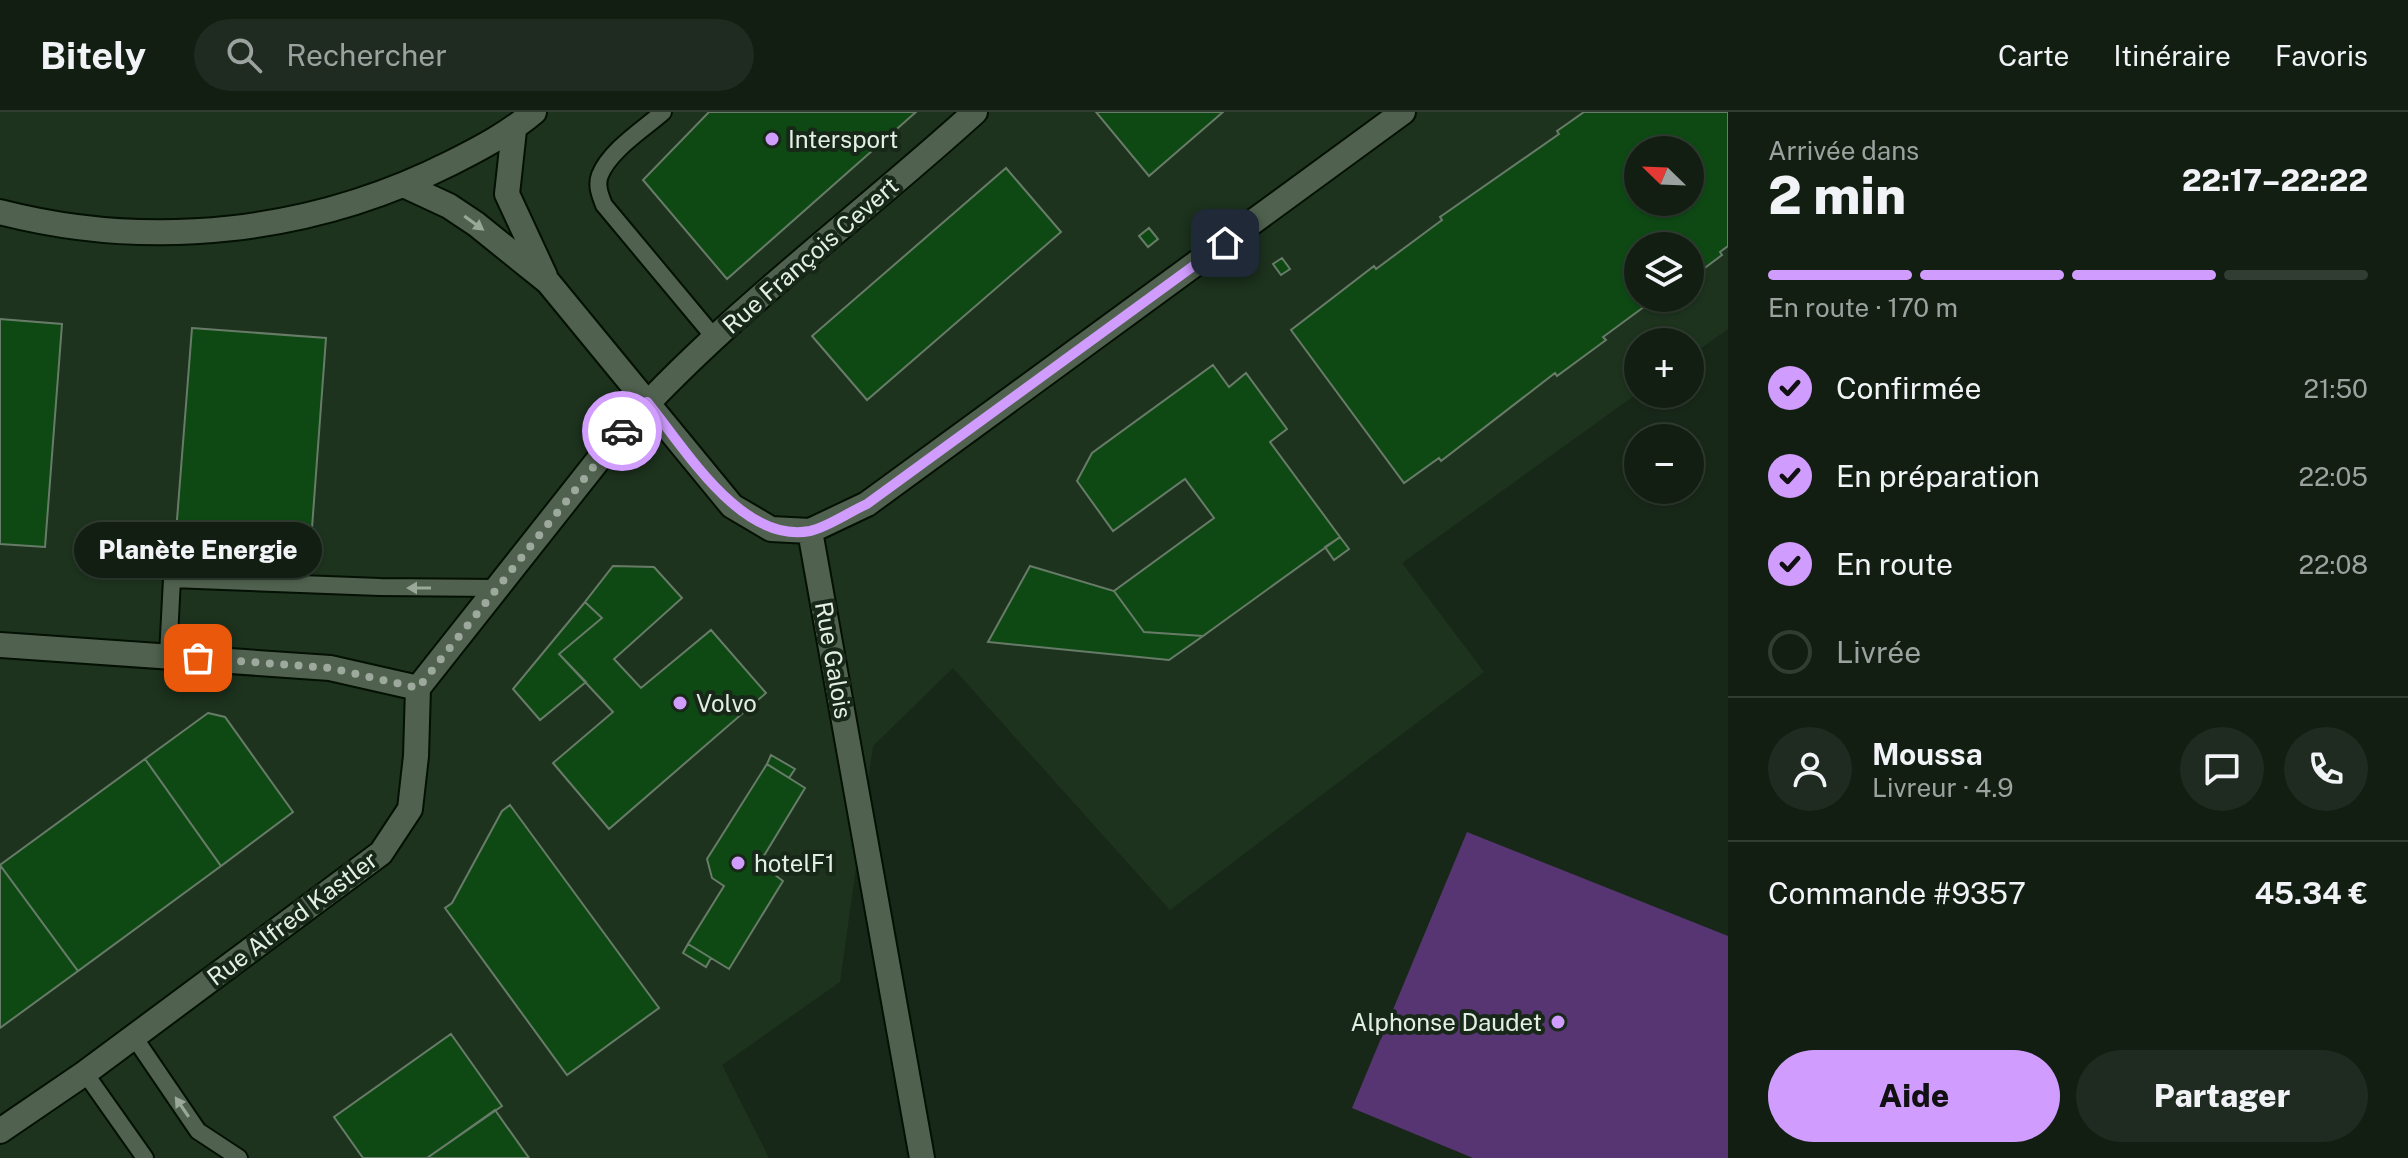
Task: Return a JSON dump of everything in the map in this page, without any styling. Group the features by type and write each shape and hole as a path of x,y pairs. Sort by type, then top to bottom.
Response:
{"street":[{"path":"0,212 77,227 174,233 221,232 348,205 406,186 514,130 534,112"},
{"name":"Rue François Cevert","path":"647,402 714,337 975,112"},
{"path":"406,186 449,206 476,224 548,282 732,506 771,529 810,531 867,504 1403,112"},
{"path":"514,130 507,194 548,282"},
{"path":"0,645 330,668 418,688 647,402"},
{"name":"Rue Galois","path":"810,531 922,1158"},
{"name":"Rue Alfred Kastler","path":"0,1131 85,1073 381,853 410,809 416,756 418,688"}],"lane":[{"path":"663,112 608,162 599,177 599,191 604,205 714,337"},
{"path":"168,656 172,579 497,588"},
{"path":"134,1037 198,1131 239,1158"},
{"path":"85,1073 145,1158"}],"shaded area":[{"path":"0,112 1728,112 1728,329 1704,346 1704,328 1624,328 1624,403 1402,563 1484,672 1170,910 953,668 873,746 840,982 722,1065 769,1158 0,1158"},
{"name":"Alphonse Daudet","path":"1467,832 1728,936 1728,1158 1473,1158 1352,1108"}],"building":[{"path":"709,112 916,112 727,279 643,180"},
{"path":"1096,112 1223,112 1149,176"},
{"path":"1584,112 1728,112 1728,246 1720,252 1722,255 1704,268 1704,232 1624,232 1624,312 1637,312 1603,337 1606,340 1557,376 1555,373 1441,461 1439,458 1404,483 1291,330 1374,266 1376,269 1442,220 1440,217 1559,134 1557,131"},
{"path":"1006,168 1061,232 867,400 812,336"},
{"path":"1149,228 1158,239 1148,247 1139,236"},
{"path":"1282,258 1290,269 1281,275 1273,264"},
{"path":"0,319 62,324 45,547 0,544"},
{"path":"192,328 326,338 310,555 175,545"},
{"path":"1213,365 1229,387 1246,373 1287,429 1270,442 1340,537 1203,636 1144,632 1114,591 1214,518 1185,479 1113,531 1077,481 1092,453"},
{"path":"1340,537 1349,549 1334,560 1325,547"},
{"name":"Volvo","path":"613,566 654,567 682,598 614,659 641,688 711,630 766,693 609,829 553,763 613,712 559,654 602,618 585,602"},
{"path":"1030,566 1114,591 1144,632 1203,636 1169,660 988,642"},
{"path":"585,602 602,618 559,654 586,682 540,720 513,689"},
{"path":"208,713 225,717 293,812 221,866 145,759"},
{"path":"771,755 795,769 789,778 767,764"},
{"path":"145,759 221,866 78,971 0,865"},
{"name":"hotelF1","path":"767,764 805,788 762,859 774,866 771,872 783,881 729,969 688,944 724,886 712,878 707,859"},
{"path":"510,805 659,1008 567,1075 445,908 452,903 502,811"},
{"path":"0,865 78,971 0,1028"},
{"path":"688,944 711,958 706,967 683,953"},
{"path":"451,1034 502,1106 427,1158 363,1158 334,1117"},
{"path":"495,1110 529,1158 427,1158 454,1139"}],"way so far":[{"path":"198,658 330,668 418,688 622,431"}],"place":[{"name":"Intersport","path":"772,139"},
{"name":"Planète Energie","path":"198,658"},
{"name":"Volvo","path":"680,703"},
{"name":"hotelF1","path":"738,863"},
{"name":"Alphonse Daudet","path":"1558,1022"}],"route":[{"path":"622,431 647,402 732,506 771,529 810,531 867,504 1225,243"}]}
